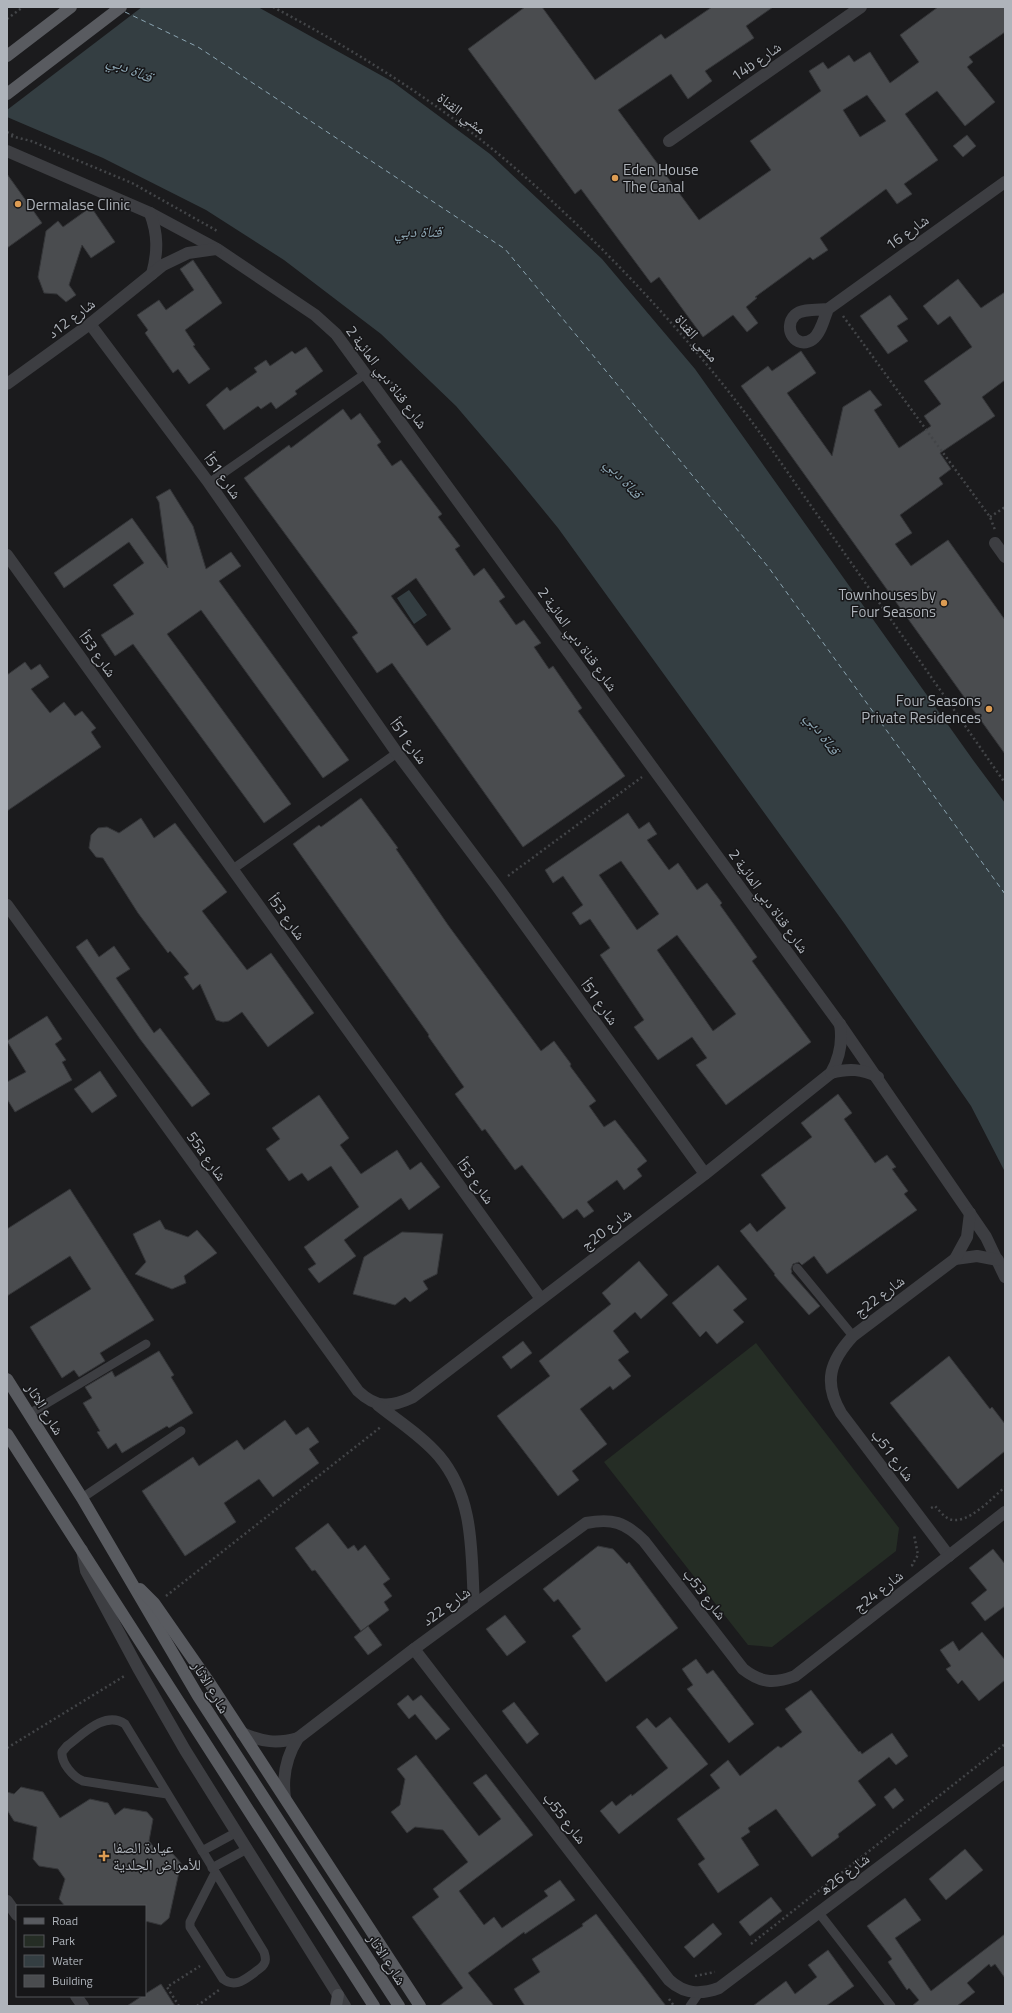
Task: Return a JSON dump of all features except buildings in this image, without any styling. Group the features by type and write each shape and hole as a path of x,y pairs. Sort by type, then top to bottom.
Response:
{"main road":[{"path":"7,56 71,7"},
{"path":"7,94 121,7"},
{"name":"شارع الاثار","path":"7,1379 82,1498 128,1578 230,1747 399,2006"},
{"path":"7,1434 374,2006"},
{"path":"128,1578 154,1603 285,1798 420,2006"}],"street":[{"name":"14b شارع","path":"669,142 861,7"},
{"name":"شارع قناة دبي المائية 2","path":"7,151 150,213 216,249 315,314 336,334 653,770 840,1023 970,1212 998,1260 1005,1276"},
{"name":"شارع 16","path":"831,306 1005,182"},
{"path":"150,213 157,237 156,262 152,274"},
{"name":"شارع 12د","path":"7,384 90,324 163,265 182,255 202,250 216,249"},
{"name":"شارع 51أ","path":"90,324 209,483 397,753 496,885 705,1174"},
{"path":"996,543 1005,557"},
{"name":"شارع 53أ","path":"7,555 541,1299"},
{"name":"55a شارع","path":"7,905 358,1391 426,1443 439,1456 458,1486 468,1517 474,1606"},
{"name":"شارع 20ج","path":"378,1405 396,1404 413,1397 705,1174 831,1073 836,1064 840,1049 840,1023"},
{"name":"شارع 20ج","path":"831,1073 850,1069 869,1073 878,1077"},
{"name":"شارع 22ج","path":"832,1367 842,1348 853,1336 956,1259 967,1237 970,1212"},
{"name":"شارع 22ج","path":"956,1259 977,1256 998,1260"},
{"name":"شارع 51ب","path":"832,1367 830,1389 833,1400 841,1413 949,1556"},
{"name":"شارع 24ج","path":"766,1681 781,1681 795,1676 1005,1512"},
{"name":"شارع 22د","path":"285,1798 284,1773 291,1749 298,1738 414,1649 586,1523 603,1520 620,1523"},
{"name":"شارع 53ب","path":"620,1523 633,1530 644,1541 743,1669 753,1677 766,1681"},
{"path":"82,1549 86,1571 138,1668 185,1750 237,1832 337,2001 345,2006"},
{"name":"شارع 55ب","path":"414,1649 669,1980 682,1990 699,1993"},
{"name":"شارع 22د","path":"242,1733 258,1740 272,1742 298,1738"},
{"name":"شارع 26ه","path":"699,1993 719,1988 1005,1772"},
{"path":"7,1901 16,1913"},
{"path":"77,1997 83,2006"}],"lane":[{"path":"209,483 365,374"},
{"path":"233,869 397,753"},
{"path":"797,1268 853,1336"},
{"path":"29,1414 146,1344"},
{"path":"82,1498 182,1432"},
{"path":"167,1794 83,1781 75,1777 64,1763 62,1752 67,1746 103,1721 112,1719 121,1721 128,1728 167,1794 214,1870 266,1956 264,1964 243,1981 234,1984 226,1982 210,1960 190,1927 190,1922 214,1870 247,1849"},
{"path":"202,1851 237,1832"},
{"path":"819,1913 891,2006"},
{"path":"690,2006 699,1993"}],"path":[{"path":"7,19 23,7"},
{"name":"مشي القناة","path":"273,7 330,37 429,101 507,161 576,224 631,280 694,350 737,402 878,600 1005,783"},
{"path":"7,132 17,137"},
{"path":"831,306 990,517 995,530 996,543"},
{"path":"990,517 1005,507"},
{"path":"496,885 653,770"},
{"path":"154,1603 369,1438 381,1427 390,1415"},
{"path":"7,1748 138,1668"},
{"path":"748,1946 1005,1744"},
{"path":"179,2006 167,1987 210,1960"},
{"path":"692,1976 703,1976 720,1968"},
{"path":"197,2006 217,1993 226,1982"},
{"path":"667,1996 674,2006"}],"green space":[{"path":"756,1343 899,1528 896,1551 772,1647 748,1645 604,1462"}],"water":[{"name":"قناة دبي","path":"7,7 258,7 393,82 490,154 602,259 695,369 1005,803 1005,1172 971,1106 844,923 558,528 456,406 381,334 284,260 206,210 103,158 7,117"},
{"path":"409,590 427,615 414,624 397,598"}],"pier":[{"path":"7,7 142,7 7,110"}],"ferry route":[{"path":"125,12 198,47 505,249 769,568 1005,894"}],"place":[{"name":"Eden House The Canal","path":"615,178"},
{"name":"Dermalase Clinic","path":"18,204"},
{"name":"Townhouses by Four Seasons","path":"944,603"},
{"name":"Four Seasons Private Residences","path":"989,709"},
{"name":"عيادة الصفا للأمراض الجلدية","path":"104,1856"}]}
